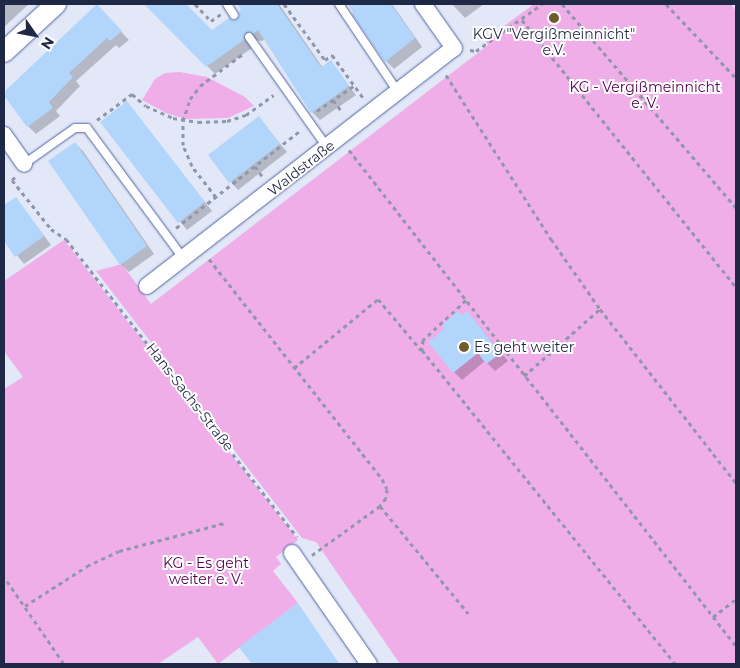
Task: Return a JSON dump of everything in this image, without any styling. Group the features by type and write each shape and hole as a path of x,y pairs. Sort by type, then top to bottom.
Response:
{"street":[{"path":"4,52 56,4"},
{"path":"423,4 454,48"},
{"name":"Waldstraße","path":"147,286 199,248 454,48"},
{"path":"4,135 24,164"},
{"path":"296,558 369,664"}],"lane":[{"path":"339,4 398,92"},
{"path":"249,37 308,121 333,143"},
{"path":"24,164 75,128 86,128 184,259"}],"path":[{"path":"195,4 211,21 230,9"},
{"path":"284,4 325,60 332,54 373,111"},
{"path":"454,48 476,51 542,4"},
{"path":"562,4 736,208"},
{"path":"666,4 736,78"},
{"path":"522,20 736,287"},
{"path":"216,197 192,166 183,145 183,121 190,100 200,86 255,45"},
{"path":"436,62 551,239 600,309 736,483"},
{"path":"166,235 256,168 308,121 355,85"},
{"path":"86,128 132,94 146,106 183,121 227,121 246,115 283,88"},
{"path":"333,143 466,300 736,646"},
{"name":"Hans-Sachs-Straße","path":"24,164 12,180 51,229 66,239 83,260 304,546 296,558"},
{"path":"199,248 382,479 387,489 386,498 380,506 296,558"},
{"path":"294,368 378,298 675,664"},
{"path":"422,350 423,340 466,300"},
{"path":"524,376 600,309"},
{"path":"380,506 468,613"},
{"path":"25,606 87,566 119,551 224,523"},
{"path":"7,581 64,664"},
{"path":"714,617 736,599"}],"green space":[{"name":"KG - Vergißmeinnicht e. V.","path":"534,4 731,4 736,11 736,664 400,664 316,542 302,538 96,271 122,264 151,304 488,45 485,40"},
{"path":"180,72 207,77 245,97 254,106 228,118 187,119 168,114 142,100 155,79 165,73"},
{"name":"KG - Es geht weiter e. V.","path":"64,240 298,540 276,557 281,564 273,571 298,603 218,664 198,637 158,664 4,664 4,389 23,377 4,351 4,281"}],"building":[{"path":"97,4 122,31 110,41 107,38 69,73 73,77 49,102 53,108 27,127 5,97 6,90"},
{"path":"144,4 186,4 212,30 229,18 237,19 241,10 237,4 277,4 321,67 331,60 349,86 311,113 258,30 253,34 246,32 244,40 206,67"},
{"path":"348,4 391,4 415,38 385,62 352,14 354,12"},
{"path":"127,101 205,202 178,223 100,122"},
{"path":"259,116 280,144 229,183 208,155"},
{"path":"75,142 147,246 120,265 48,161"},
{"path":"16,197 44,236 15,257 4,241 4,205"},
{"name":"Es geht weiter","path":"458,311 462,315 467,311 501,353 486,364 478,353 453,373 428,342 444,329 442,325"},
{"path":"298,603 339,664 252,664 239,647"}],"place":[{"name":"KGV \"Vergißmeinnicht\" e.V.","path":"554,18"},
{"name":"Es geht weiter","path":"464,347"}]}
